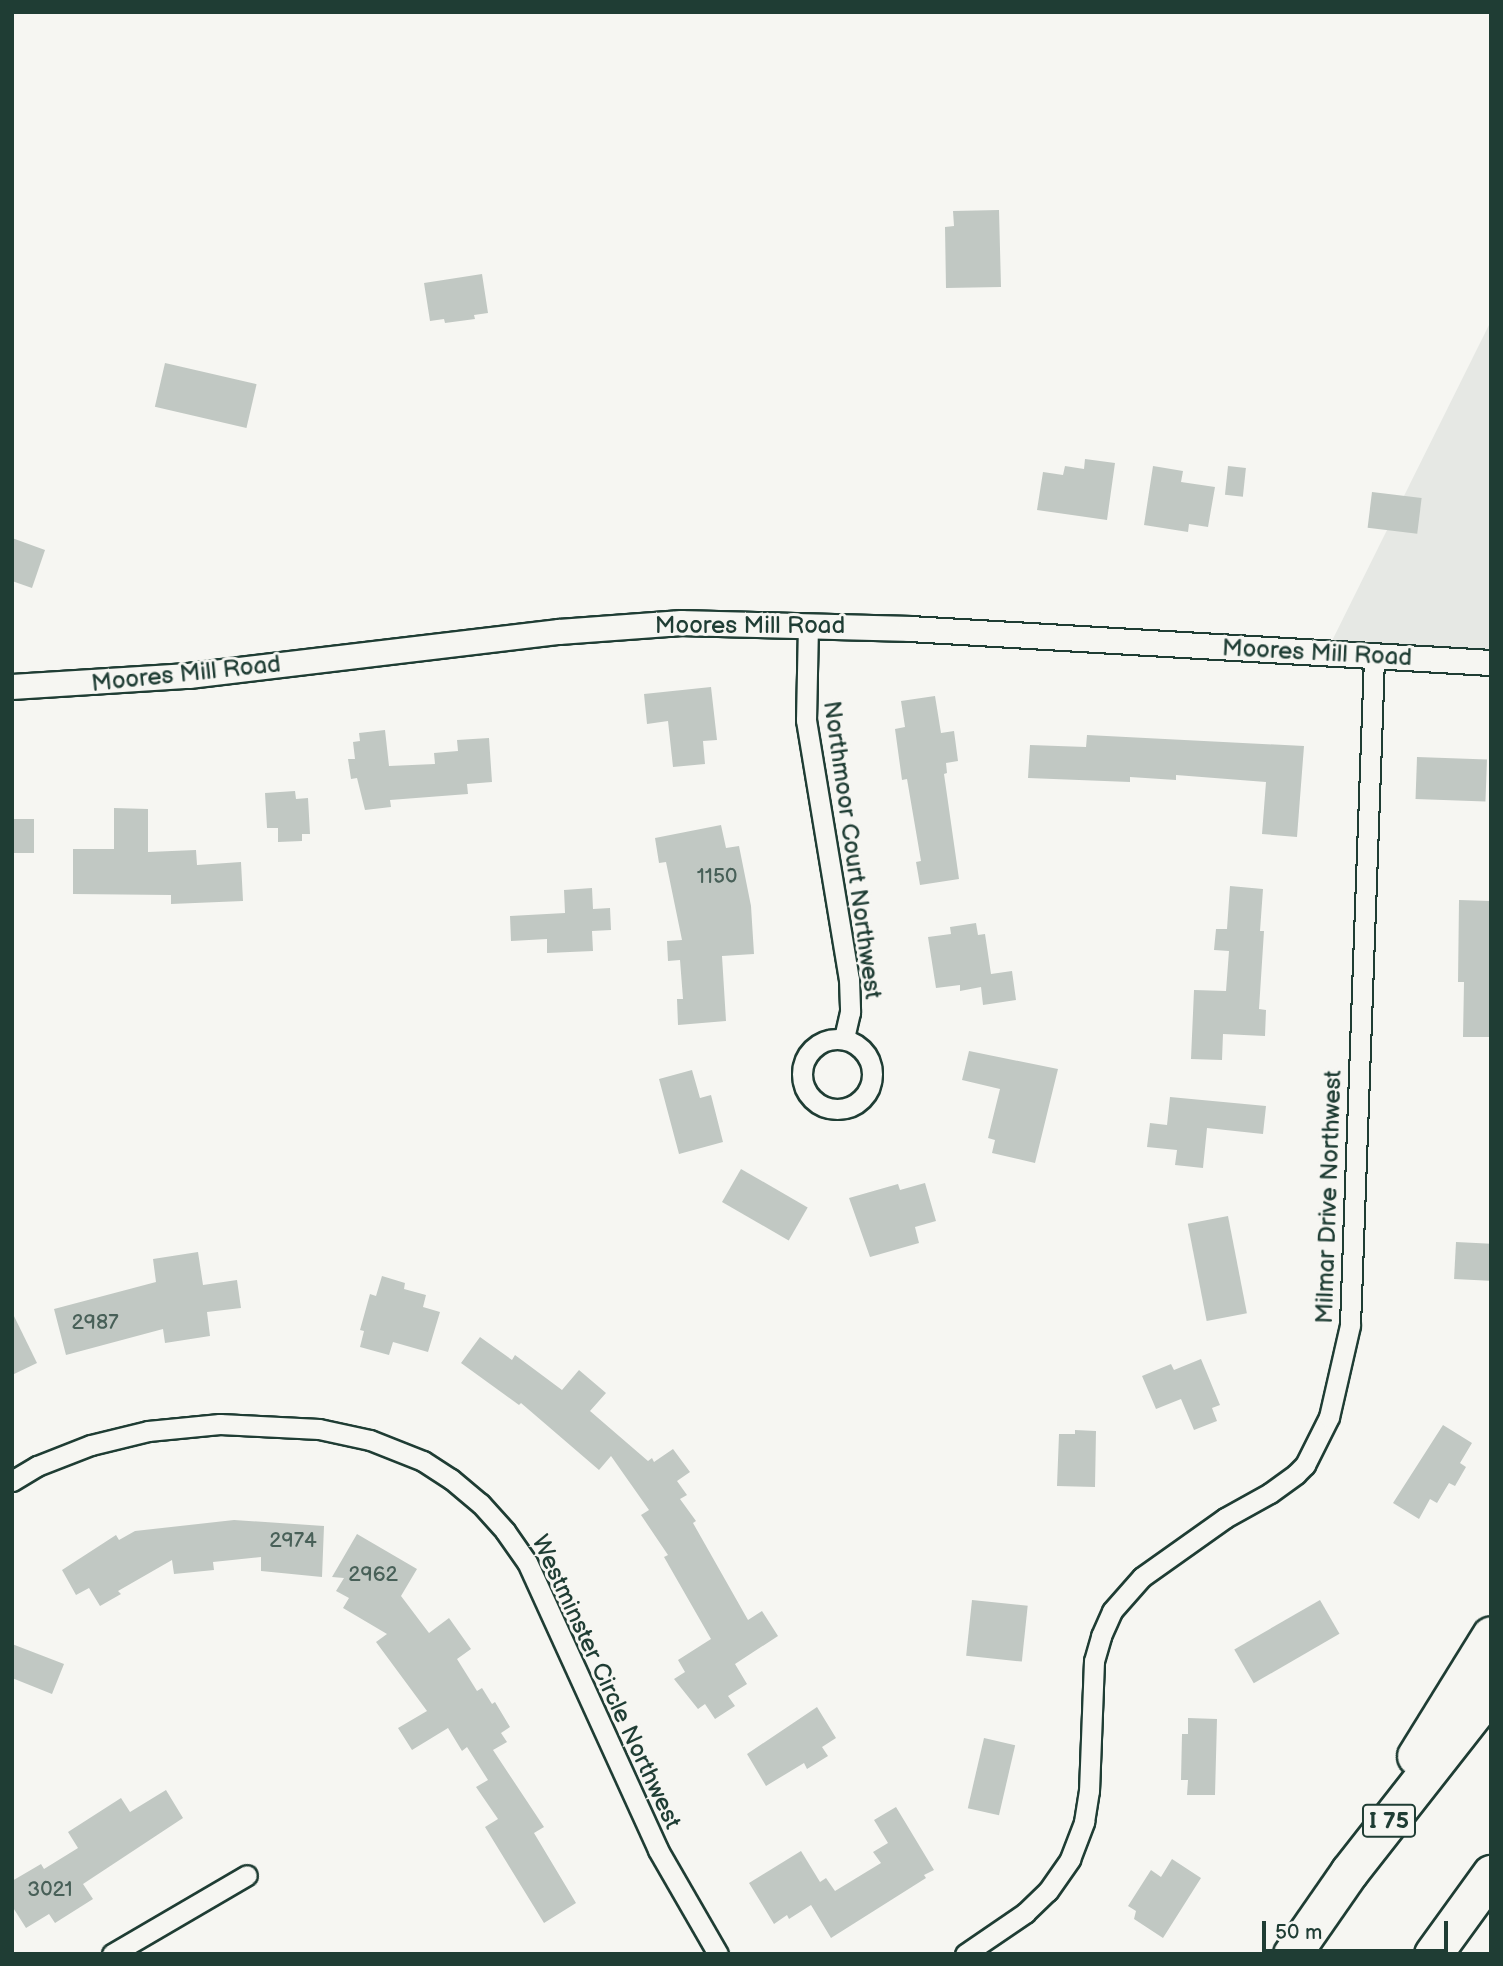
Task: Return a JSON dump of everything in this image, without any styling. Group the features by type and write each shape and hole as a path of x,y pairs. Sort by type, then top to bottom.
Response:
{"highway":[{"path":"1349,1872 1436,1721 1491,1635"},
{"name":"I 75","path":"1292,1954 1349,1872 1491,1691"},
{"path":"1433,1954 1491,1874"}],"street":[{"name":"Moores Mill Road","path":"12,687 189,677 616,626 808,625 1067,637 1491,663"},
{"name":"Northmoor Court Northwest","path":"808,625 806,720 849,979 850,1012 844,1039"},
{"name":"Milmar Drive Northwest","path":"965,1954 1025,1913 1048,1891 1070,1860 1086,1812 1094,1661 1103,1631 1118,1602 1142,1577 1225,1518 1296,1474 1305,1465 1329,1417 1350,1325 1374,657"},
{"name":"Westminster Circle Northwest","path":"12,1481 37,1466 91,1445 148,1431 220,1424 319,1429 370,1440 423,1461 451,1479 497,1522 527,1562 658,1850 718,1954"},
{"path":"112,1954 247,1875"}],"shaded area":[{"path":"1491,321 1491,675 1320,665 1391,522"}],"building":[{"path":"999,210 1001,287 946,288 945,227 954,226 953,211"},
{"path":"482,274 488,313 474,315 475,319 445,323 444,319 430,321 424,283"},
{"path":"165,363 257,384 246,428 155,407"},
{"path":"1085,459 1115,463 1107,520 1037,510 1043,472 1063,475 1065,466 1084,469"},
{"path":"1153,466 1183,471 1181,482 1215,487 1208,527 1189,524 1188,532 1144,525"},
{"path":"1228,466 1246,468 1243,497 1225,495"},
{"path":"1372,492 1422,498 1417,534 1368,528"},
{"path":"12,538 45,550 32,588 12,581"},
{"path":"711,687 717,740 703,741 705,764 673,767 668,721 647,724 644,694"},
{"path":"935,696 941,733 954,731 958,761 946,763 947,773 944,774 959,879 920,885 916,862 921,861 907,779 902,780 895,729 905,727 901,701"},
{"path":"385,730 389,766 435,764 434,753 458,751 457,740 489,738 492,782 467,784 468,794 390,800 391,807 365,810 357,778 351,779 348,759 355,759 353,742 360,741 359,733"},
{"path":"1087,735 1304,746 1297,837 1262,834 1266,782 1176,775 1176,780 1130,777 1130,782 1028,778 1030,745 1086,747"},
{"path":"1417,757 1487,759 1485,801 1416,799"},
{"path":"295,791 296,799 308,798 310,834 302,834 302,841 278,842 278,828 267,828 265,793"},
{"path":"114,808 148,809 148,852 196,850 197,865 241,862 243,901 171,904 171,895 73,894 73,849 114,849"},
{"path":"12,819 34,819 34,853 12,853"},
{"path":"721,825 726,848 739,846 751,906 754,954 722,956 726,1021 678,1025 677,999 683,999 680,960 668,961 667,941 682,940 666,862 659,863 655,838"},
{"path":"1230,886 1263,889 1260,931 1264,931 1259,1009 1266,1010 1265,1036 1223,1034 1222,1060 1191,1059 1194,990 1226,991 1229,951 1214,950 1216,929 1227,929"},
{"path":"592,888 593,909 610,908 611,930 592,931 593,951 547,953 547,939 511,941 510,916 565,913 564,890"},
{"path":"1459,900 1491,901 1491,1037 1463,1037 1464,982 1458,982"},
{"path":"976,923 978,935 985,934 991,974 1012,971 1016,1000 983,1005 981,987 960,991 960,985 936,988 928,937 951,934 950,927"},
{"path":"969,1051 1058,1069 1035,1163 992,1153 995,1140 988,1138 1000,1089 962,1080"},
{"path":"692,1070 700,1098 711,1095 723,1142 679,1154 659,1079"},
{"path":"1170,1097 1266,1106 1263,1134 1207,1128 1203,1168 1175,1165 1177,1150 1147,1147 1150,1123 1167,1125"},
{"path":"741,1169 808,1208 789,1240 722,1202"},
{"path":"925,1183 936,1221 915,1227 919,1243 870,1257 849,1198 898,1184 900,1190"},
{"path":"1228,1216 1247,1313 1207,1321 1188,1224"},
{"path":"1456,1242 1491,1244 1489,1281 1454,1279"},
{"path":"198,1252 203,1285 237,1280 241,1308 207,1312 210,1336 165,1343 163,1329 66,1355 54,1309 156,1282 153,1259"},
{"path":"382,1276 405,1283 404,1289 426,1295 423,1307 440,1312 428,1352 393,1342 389,1355 360,1347 364,1331 360,1330 370,1294 376,1296"},
{"path":"12,1312 37,1363 12,1375"},
{"path":"480,1337 512,1360 515,1355 562,1390 579,1370 606,1393 590,1411 648,1461 652,1458 654,1462 673,1449 690,1472 677,1481 687,1495 680,1499 696,1521 693,1523 748,1620 762,1611 778,1636 735,1664 747,1684 728,1696 735,1706 715,1719 705,1704 698,1709 674,1679 685,1672 678,1660 711,1639 664,1557 668,1555 641,1515 649,1510 611,1456 599,1470 521,1403 519,1405 461,1363"},
{"path":"1201,1359 1220,1405 1212,1408 1217,1421 1194,1430 1181,1399 1156,1409 1142,1376 1171,1364 1174,1370"},
{"path":"1443,1425 1472,1443 1460,1463 1466,1467 1455,1486 1449,1483 1437,1503 1430,1499 1419,1519 1393,1503"},
{"path":"1075,1430 1096,1431 1095,1487 1057,1486 1059,1434 1075,1434"},
{"path":"234,1520 324,1526 322,1577 261,1571 261,1557 213,1562 214,1570 174,1574 172,1560 118,1591 121,1594 100,1606 89,1588 76,1595 62,1570 116,1535 119,1540 135,1531"},
{"path":"357,1534 417,1569 401,1596 429,1633 449,1618 471,1649 457,1659 477,1691 482,1688 492,1704 495,1702 510,1727 501,1733 507,1742 493,1750 544,1827 534,1833 576,1903 544,1923 485,1827 498,1819 476,1787 488,1780 467,1747 462,1751 448,1728 412,1750 398,1728 427,1711 376,1642 387,1634 343,1608 349,1598 336,1591 344,1578 332,1577"},
{"path":"972,1600 1028,1606 1022,1662 966,1656"},
{"path":"1320,1600 1340,1634 1254,1683 1234,1650"},
{"path":"12,1644 64,1664 52,1694 12,1678"},
{"path":"817,1707 836,1738 822,1747 828,1756 807,1769 804,1763 766,1786 747,1754"},
{"path":"1188,1718 1217,1719 1215,1795 1187,1795 1188,1780 1181,1780 1182,1734 1188,1734"},
{"path":"984,1738 1015,1745 999,1815 968,1808"},
{"path":"166,1790 183,1818 83,1884 93,1899 55,1923 49,1914 26,1928 12,1906 12,1881 41,1864 44,1869 78,1848 68,1832 121,1798 130,1812"},
{"path":"896,1807 934,1870 924,1875 926,1878 831,1938 811,1905 789,1919 787,1915 774,1924 749,1883 801,1851 820,1882 826,1878 835,1891 881,1863 873,1852 888,1843 874,1820"},
{"path":"1172,1859 1201,1878 1163,1938 1134,1919 1136,1911 1128,1906 1151,1870 1161,1877"}]}
